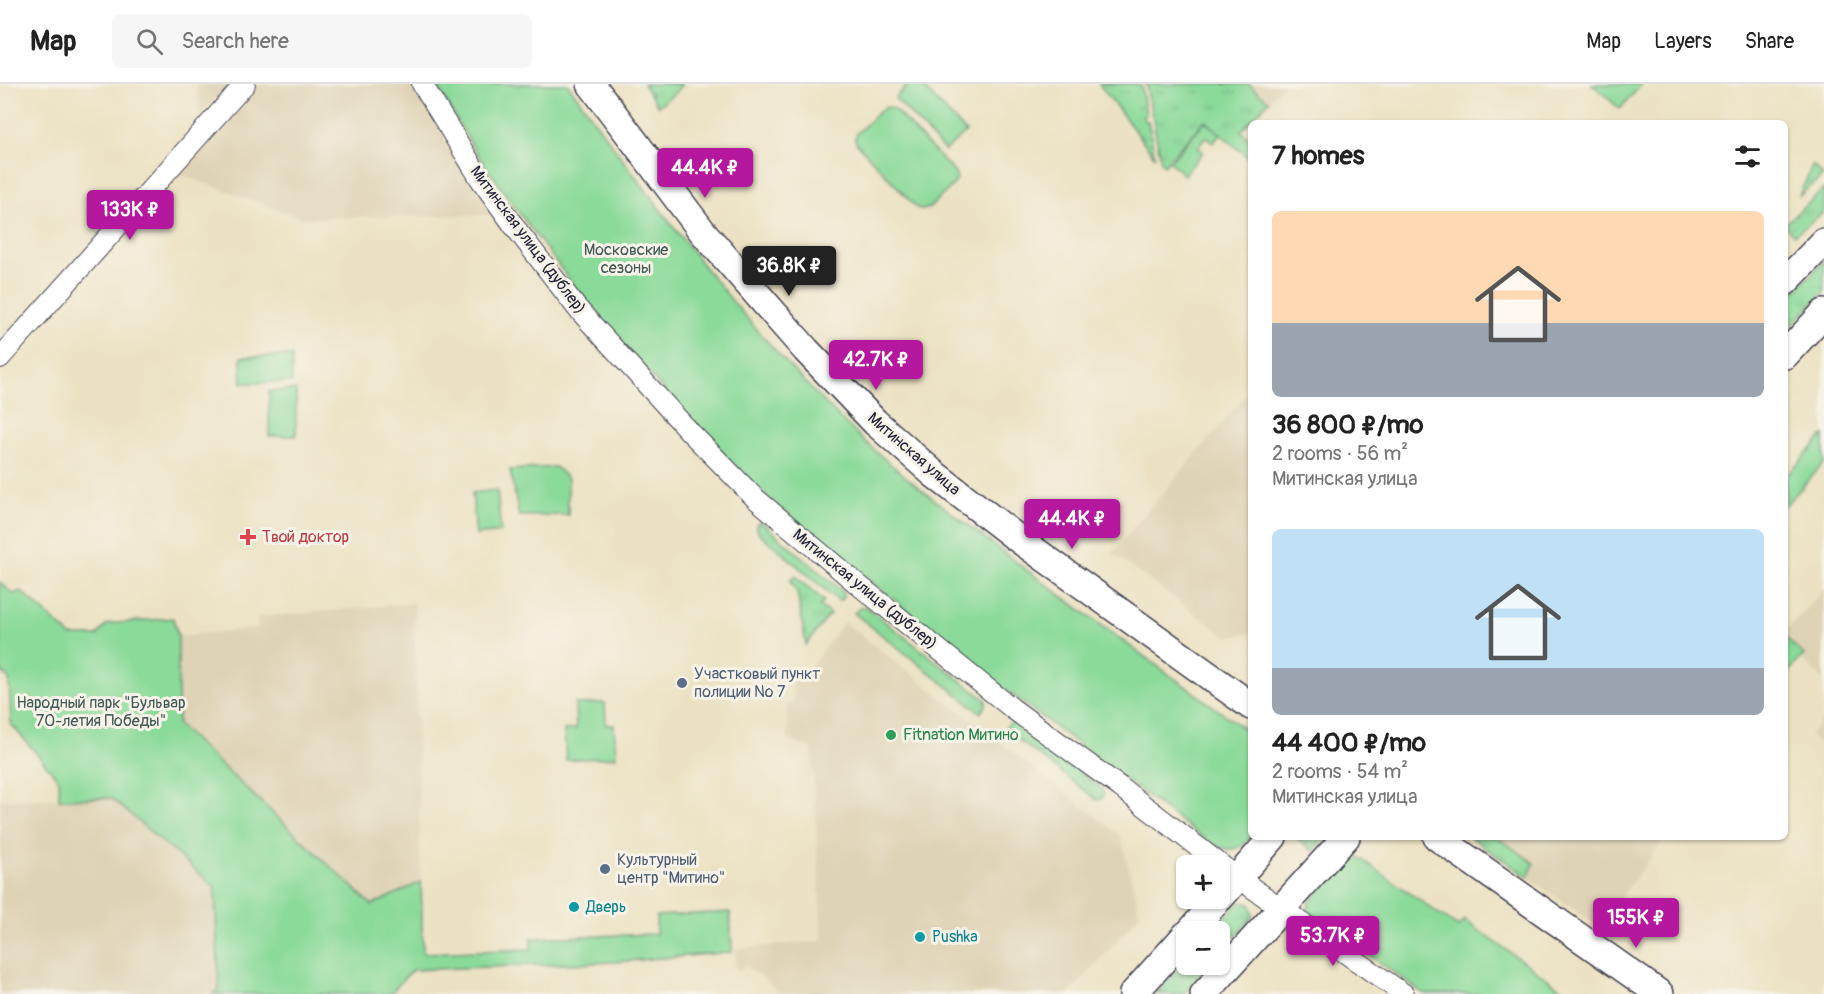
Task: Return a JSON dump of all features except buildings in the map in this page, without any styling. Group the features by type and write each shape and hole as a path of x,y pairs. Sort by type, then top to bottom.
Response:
{"main road":[{"name":"Митинская улица","path":"591,84 710,240 806,350 875,422 934,474 1017,538 1248,704"},
{"path":"1788,279 1824,242"},
{"path":"1788,352 1824,313"},
{"path":"1230,886 1271,840"},
{"path":"1204,994 1343,840"},
{"path":"1441,840 1660,994"},
{"path":"1199,921 1210,909"},
{"path":"1133,994 1176,946"}],"street":[{"path":"0,358 245,84"},
{"name":"Митинская улица (дублер)","path":"422,84 481,180 577,308 689,431 755,498 999,698 1238,878 1404,994"}],"shaded area":[{"path":"197,84 228,84 199,117"},
{"path":"259,84 413,84 492,215 302,218 179,174"},
{"path":"1248,84 1284,84 1269,101"},
{"path":"1248,393 1248,634 1227,637 1112,553"},
{"path":"1824,589 1824,681 1804,662 1804,655 1788,640 1788,629"},
{"path":"414,603 421,882 372,905 178,724 178,636 257,628 257,617"},
{"path":"844,622 1121,836 1140,915 1069,994 780,994 759,974 757,975 744,965 739,971 736,969 735,949 822,941 812,748 788,740 787,704 794,704 793,670 809,669"},
{"path":"1824,719 1824,749 1809,735"},
{"path":"111,798 215,887 219,988 213,994 0,994 0,800"},
{"path":"1474,840 1664,840 1599,927"}],"green space":[{"name":"Московские сезоны","path":"436,84 568,84 639,182 714,279 794,371 836,414 881,456 946,509 1248,732 1248,840 1242,846 1232,849 1210,843 1006,690 763,494 695,426 586,302 474,149"},
{"path":"643,84 682,84 675,93 658,106"},
{"path":"909,84 920,84 966,132 945,151 895,98"},
{"path":"1099,84 1141,84 1146,115 1143,116 1144,121 1148,121 1155,157"},
{"path":"1146,84 1248,84 1269,101 1251,120 1248,120 1248,124 1241,131 1248,137 1248,157 1205,120 1164,165 1161,161"},
{"path":"1592,84 1642,84 1620,109"},
{"path":"888,107 894,109 954,172 957,178 955,183 929,208 923,210 917,208 857,144 855,139 857,133 882,109"},
{"path":"1205,121 1220,134 1213,142 1206,137 1198,147 1203,152 1184,175 1170,162"},
{"path":"1812,166 1823,176 1799,196"},
{"path":"1824,189 1824,212 1794,235 1788,230 1788,221"},
{"path":"1824,261 1824,293 1788,328 1788,299"},
{"path":"292,356 292,382 242,383 241,357"},
{"path":"296,390 296,436 269,436 269,391"},
{"path":"1824,435 1824,463 1788,503 1788,475"},
{"path":"556,467 568,479 568,515 519,516 510,470"},
{"path":"497,490 501,532 476,535 472,493"},
{"path":"760,521 843,592 843,598 839,601 836,599 758,532 756,526"},
{"path":"795,576 824,601 820,606 830,614 806,645 797,592 790,581"},
{"name":"Народный парк \"Бульвар 70-летия Победы\"","path":"0,582 13,594 21,591 71,636 97,636 107,624 173,618 178,636 178,725 372,905 421,882 423,953 531,949 531,938 656,934 656,916 730,912 732,952 616,962 412,970 390,994 213,994 219,988 215,887 111,798 59,799 59,780 11,724 9,679 0,670"},
{"path":"861,607 866,607 986,700 981,713 854,613"},
{"path":"1788,640 1804,655 1788,672"},
{"path":"605,703 606,725 614,725 616,757 566,760 564,730 576,729 575,704"},
{"path":"1016,722 1102,789 1104,794 1101,799 1097,800 1006,730 1011,723"},
{"path":"1299,840 1323,840 1313,851"},
{"path":"1474,840 1501,840 1534,863 1528,877"},
{"path":"1354,854 1458,927 1464,920 1569,994 1424,994 1308,912 1309,902"},
{"path":"1240,902 1251,906 1253,916 1230,942 1230,921 1222,921"},
{"path":"1176,971 1176,975 1201,975 1184,994 1156,994"}],"place":[{"name":"Твой доктор","path":"248,537"},
{"name":"Участковый пункт полиции № 7","path":"682,683"},
{"name":"Fitnation Митино","path":"891,735"},
{"name":"Культурный центр \"Митино\"","path":"605,869"},
{"name":"Дверь","path":"574,907"},
{"name":"Pushka","path":"920,937"}]}
